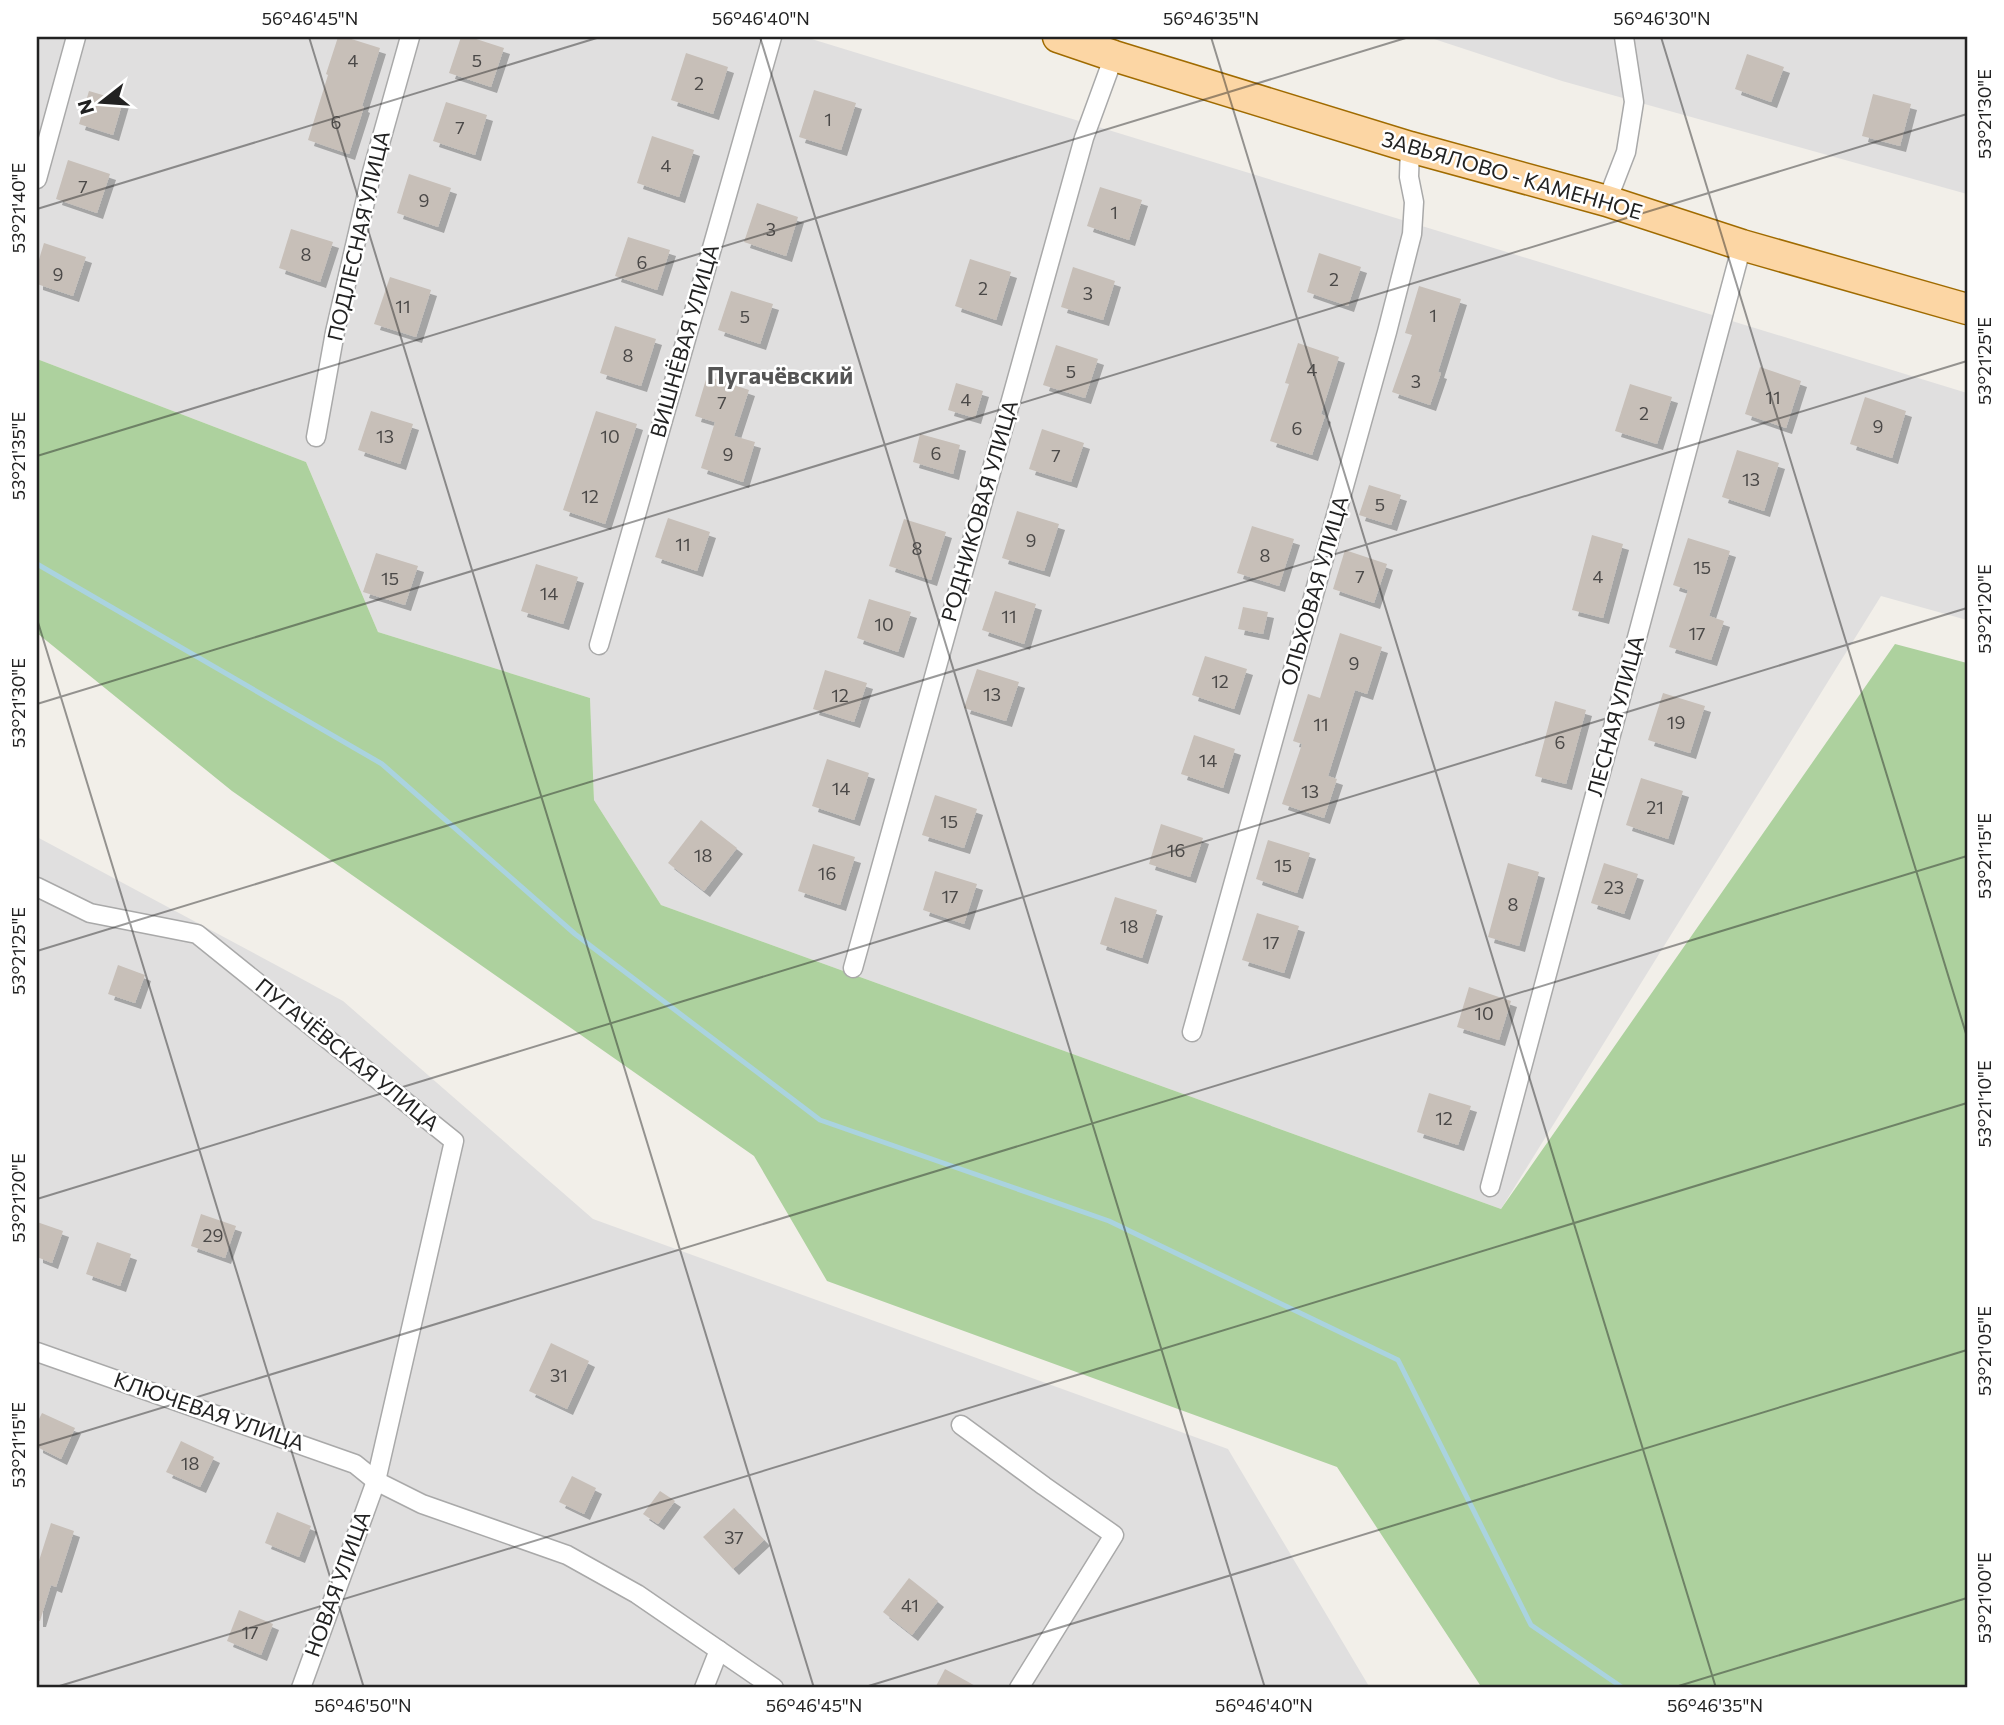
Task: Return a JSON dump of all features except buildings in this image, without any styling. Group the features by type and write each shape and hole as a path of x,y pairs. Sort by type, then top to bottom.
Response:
{"main road":[{"name":"ЗАВЬЯЛОВО - КАМЕННОЕ","path":"1058,37 1409,147 1607,201 1742,245 1967,309"}],"street":[{"path":"37,179 76,37"},
{"name":"ПОДЛЕСНАЯ УЛИЦА","path":"316,437 335,332 372,172 410,37"},
{"name":"ВИШНЁВАЯ УЛИЦА","path":"599,645 772,37"},
{"path":"1607,201 1626,152 1634,102 1624,37"},
{"name":"РОДНИКОВАЯ УЛИЦА","path":"853,968 1084,138 1114,56"},
{"name":"ОЛЬХОВАЯ УЛИЦА","path":"1192,1032 1412,234 1414,202 1409,177 1409,147"},
{"name":"ЛЕСНАЯ УЛИЦА","path":"1490,1187 1742,245"},
{"name":"ПУГАЧЁВСКАЯ УЛИЦА","path":"37,887 90,913 197,934 454,1141 376,1481"},
{"name":"КЛЮЧЕВАЯ УЛИЦА","path":"37,1352 355,1464 376,1481 422,1504 567,1555 637,1594 774,1688"},
{"path":"961,1425 1114,1535 1019,1688"},
{"name":"НОВАЯ УЛИЦА","path":"301,1688 376,1481"},
{"path":"704,1688 719,1650"}],"shaded area":[{"path":"37,37 805,37 1967,393 1967,620 1881,596 1501,1209 661,905 594,800 590,698 378,632 306,462 37,359"},
{"path":"1428,37 1967,37 1967,194 1562,81"},
{"path":"37,837 343,1001 593,1219 1228,1449 1370,1688 37,1688"}],"green space":[{"path":"37,359 306,462 378,632 590,698 594,800 661,905 1501,1209 1895,644 1967,663 1967,1688 1482,1688 1337,1467 827,1281 754,1156 232,791 37,633"}],"waterway":[{"path":"37,564 382,764 575,934 820,1120 1109,1221 1398,1360 1531,1625 1623,1688"}],"district":[{"name":"Пугачёвский","path":"780,376"}]}
